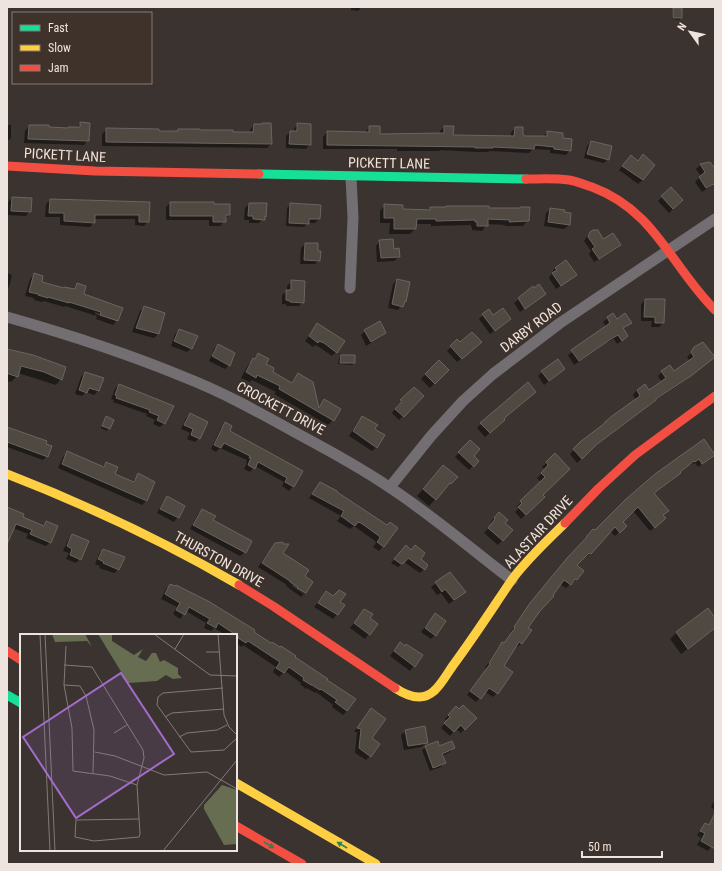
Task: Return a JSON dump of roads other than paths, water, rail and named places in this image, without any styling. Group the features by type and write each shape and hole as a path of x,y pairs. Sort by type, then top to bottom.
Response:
{"main road":[{"name":"PICKETT LANE","path":"7,166 95,171 570,180 598,189 621,200 634,210 646,222 698,292 715,310"},
{"name":"ALASTAIR DRIVE","path":"403,693 414,698 419,698 434,691 477,632 512,580 528,561 599,488 635,456 715,396"},
{"name":"THURSTON DRIVE","path":"7,474 47,489 143,533 173,549 254,594 403,693"},
{"path":"7,652 20,659"},
{"path":"7,695 20,702"},
{"path":"237,784 376,864"},
{"path":"237,827 302,864"}],"street":[{"path":"350,288 353,218 351,177"},
{"name":"DARBY ROAD","path":"390,487 431,436 463,402 493,374 560,323 715,219"},
{"name":"CROCKETT DRIVE","path":"7,317 63,333 130,356 185,377 244,404 345,460 390,487 512,580"}]}
